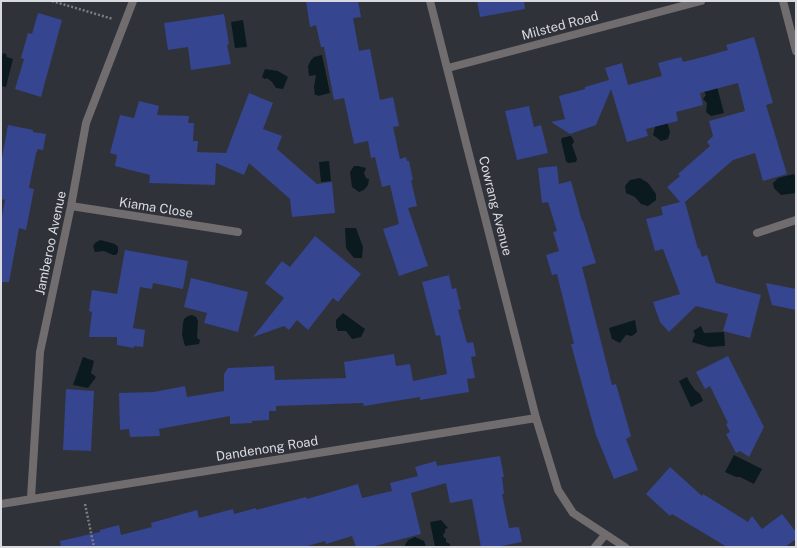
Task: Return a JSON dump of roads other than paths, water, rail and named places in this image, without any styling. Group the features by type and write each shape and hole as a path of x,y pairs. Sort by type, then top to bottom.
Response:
{"street":[{"name":"Jamberoo Avenue","path":"30,498 40,352 71,206 86,123 133,1"},
{"name":"Cowrang Avenue","path":"430,1 536,418 558,490 573,513 625,547"},
{"name":"Milsted Road","path":"448,68 701,1"},
{"path":"783,1 796,51"},
{"name":"Kiama Close","path":"71,206 238,232"},
{"path":"757,233 796,220"},
{"name":"Dandenong Road","path":"1,504 30,498 536,418"},
{"path":"595,547 605,534"}]}
